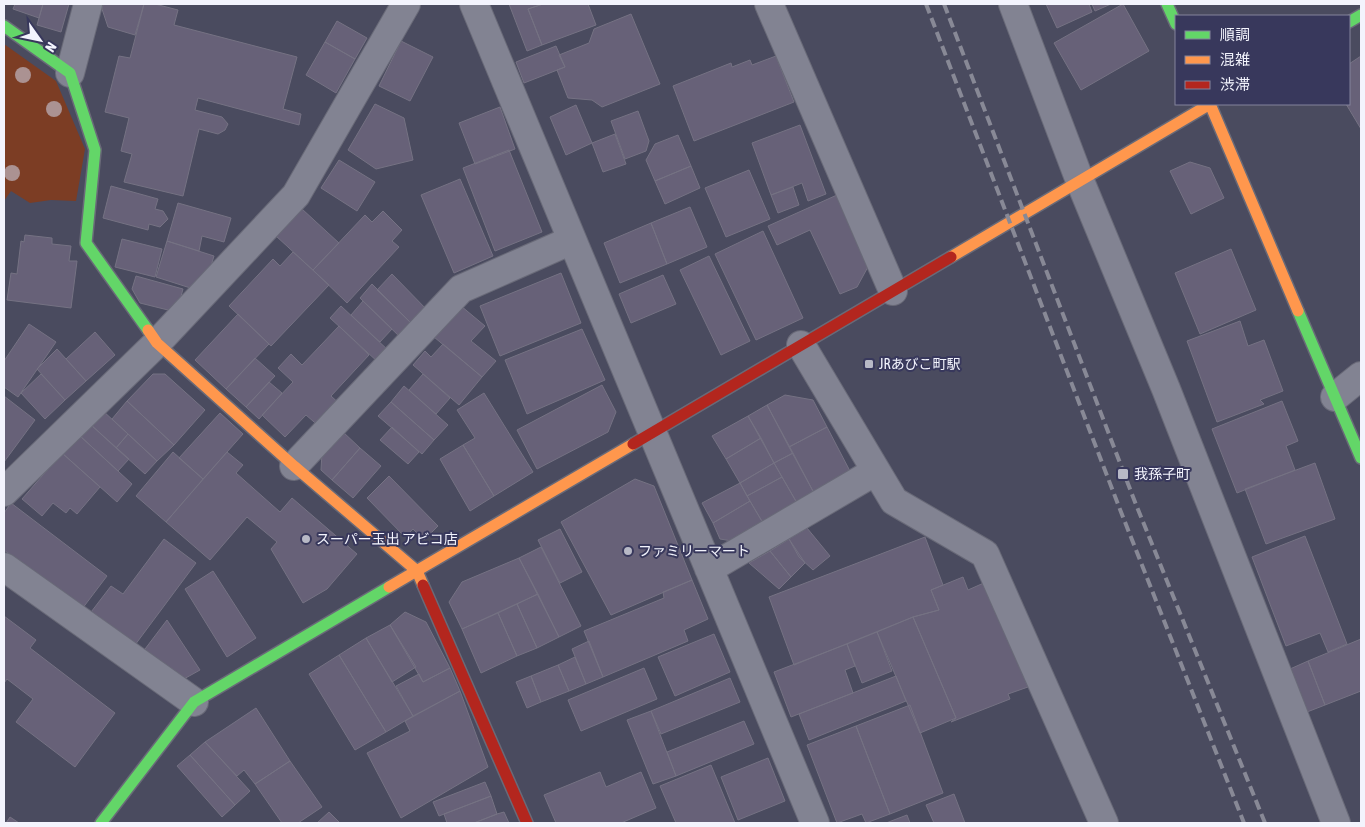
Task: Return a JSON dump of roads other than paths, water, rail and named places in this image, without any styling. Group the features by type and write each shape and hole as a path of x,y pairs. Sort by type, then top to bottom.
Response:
{"street":[{"path":"88,4 70,72 94,150 86,242 157,343 294,466 417,571 527,823"},
{"path":"4,492 157,343 296,195 406,4"},
{"path":"474,4 814,823"},
{"path":"769,4 893,290"},
{"path":"1013,4 1080,180 1166,389 1336,823"},
{"path":"1168,4 1175,22"},
{"path":"1350,21 1361,15"},
{"path":"4,26 70,72"},
{"path":"102,823 194,702 1208,105"},
{"path":"1210,105 1361,458"},
{"path":"294,466 462,289 572,240"},
{"path":"801,345 894,501 985,554 1097,821"},
{"path":"1335,397 1361,376"},
{"path":"709,569 876,471"},
{"path":"4,567 194,702"}],"railway":[{"path":"926,4 1121,512 1244,823"},
{"path":"944,4 1135,502 1265,823"}],"place":[{"name":"JRあびこ町駅","path":"869,364"},
{"name":"我孫子町","path":"1123,474"},
{"name":"スーパー玉出 アビコ店","path":"306,539"},
{"name":"ファミリーマート","path":"628,551"}]}
